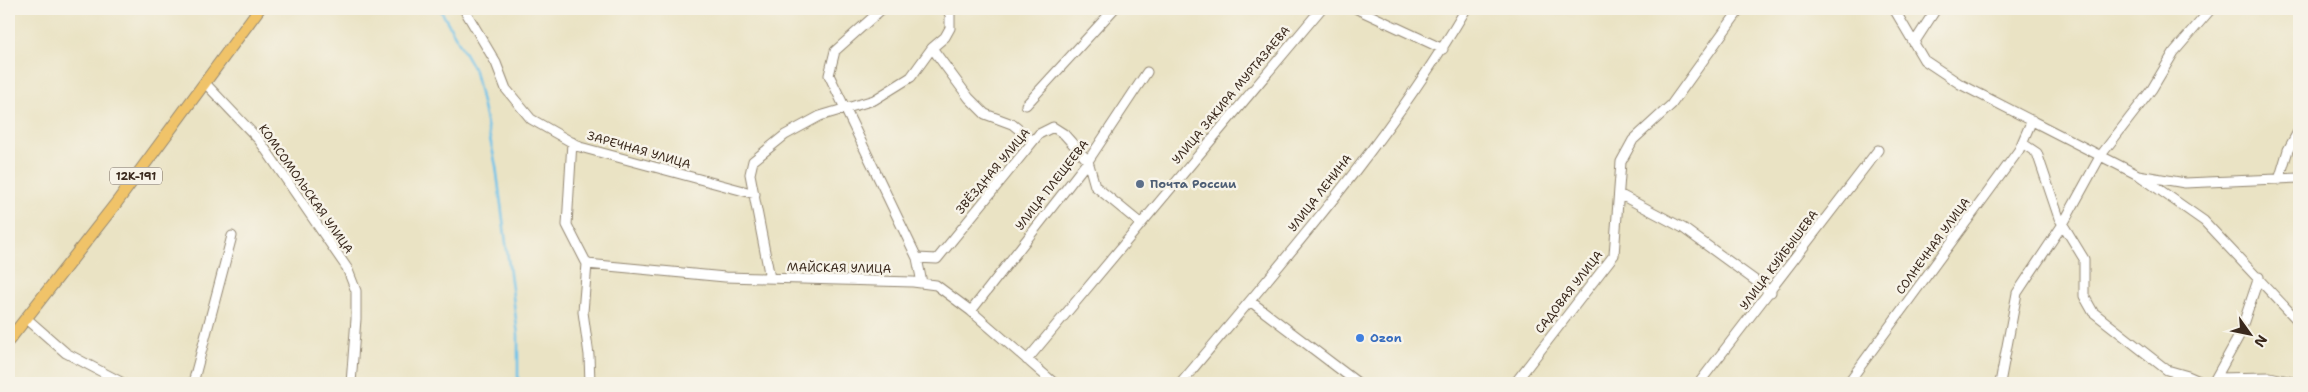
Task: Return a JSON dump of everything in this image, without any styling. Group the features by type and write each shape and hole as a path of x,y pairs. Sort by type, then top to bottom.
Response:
{"main road":[{"name":"12К-191","path":"9,340 117,202 259,9"}],"street":[{"name":"ЗАРЕЧНАЯ УЛИЦА","path":"464,9 496,63 506,89 531,119 580,147 755,194"},
{"path":"882,9 873,14 835,51 829,75 917,258 922,282"},
{"path":"770,278 750,174 753,160 784,135 820,116 874,100 911,77 932,48 945,37 950,28 950,15 947,9"},
{"path":"1026,106 1114,9"},
{"name":"УЛИЦА ЗАКИРА МУРТАЗАЕВА","path":"1027,360 1321,9"},
{"path":"1357,9 1443,49"},
{"name":"УЛИЦА ЛЕНИНА","path":"1181,383 1340,190 1417,88 1443,49 1466,9"},
{"name":"САДОВАЯ УЛИЦА","path":"1515,383 1614,255 1621,162 1633,140 1671,105 1740,9"},
{"path":"1894,9 1924,60 1960,84 2138,174 2204,221 2259,277 2299,322"},
{"path":"1914,43 1936,9"},
{"path":"2000,383 2017,293 2062,224 2100,155 2152,89 2174,52 2211,9"},
{"path":"932,48 970,98 985,114 1012,124 1033,141"},
{"name":"УЛИЦА ПЛЕЩЕЕВА","path":"971,310 1088,161 1148,72"},
{"name":"КОМСОМОЛЬСКАЯ УЛИЦА","path":"205,83 259,140 347,268 356,291 356,319 350,383"},
{"name":"СОЛНЕЧНАЯ УЛИЦА","path":"1848,383 2013,158 2032,120"},
{"name":"ЗВЁЗДНАЯ УЛИЦА","path":"917,258 937,259 1039,134 1053,128 1064,134 1088,161"},
{"path":"2279,180 2288,150 2299,130"},
{"path":"572,142 567,225 587,264 582,312 589,356 590,383"},
{"path":"2022,143 2037,153 2062,224 2084,259 2084,296 2093,312 2167,370 2204,383"},
{"name":"УЛИЦА КУЙБЫШЕВА","path":"1699,383 1771,292 1878,150"},
{"path":"1088,161 1095,186 1140,223"},
{"path":"2138,174 2185,183 2299,178"},
{"path":"1619,194 1682,228 1771,292"},
{"path":"193,383 232,236"},
{"name":"МАЙСКАЯ УЛИЦА","path":"587,264 770,278 936,284 971,310 1054,383"},
{"path":"2214,381 2239,336 2259,277"},
{"path":"1250,301 1358,383"},
{"path":"26,318 66,353 123,383"},
{"path":"2214,381 2270,377 2297,383"}],"waterway":[{"path":"440,9 475,71 496,166 518,335 518,383"}],"place":[{"name":"Почта России","path":"1140,184"},
{"name":"Ozon","path":"1360,338"}]}
